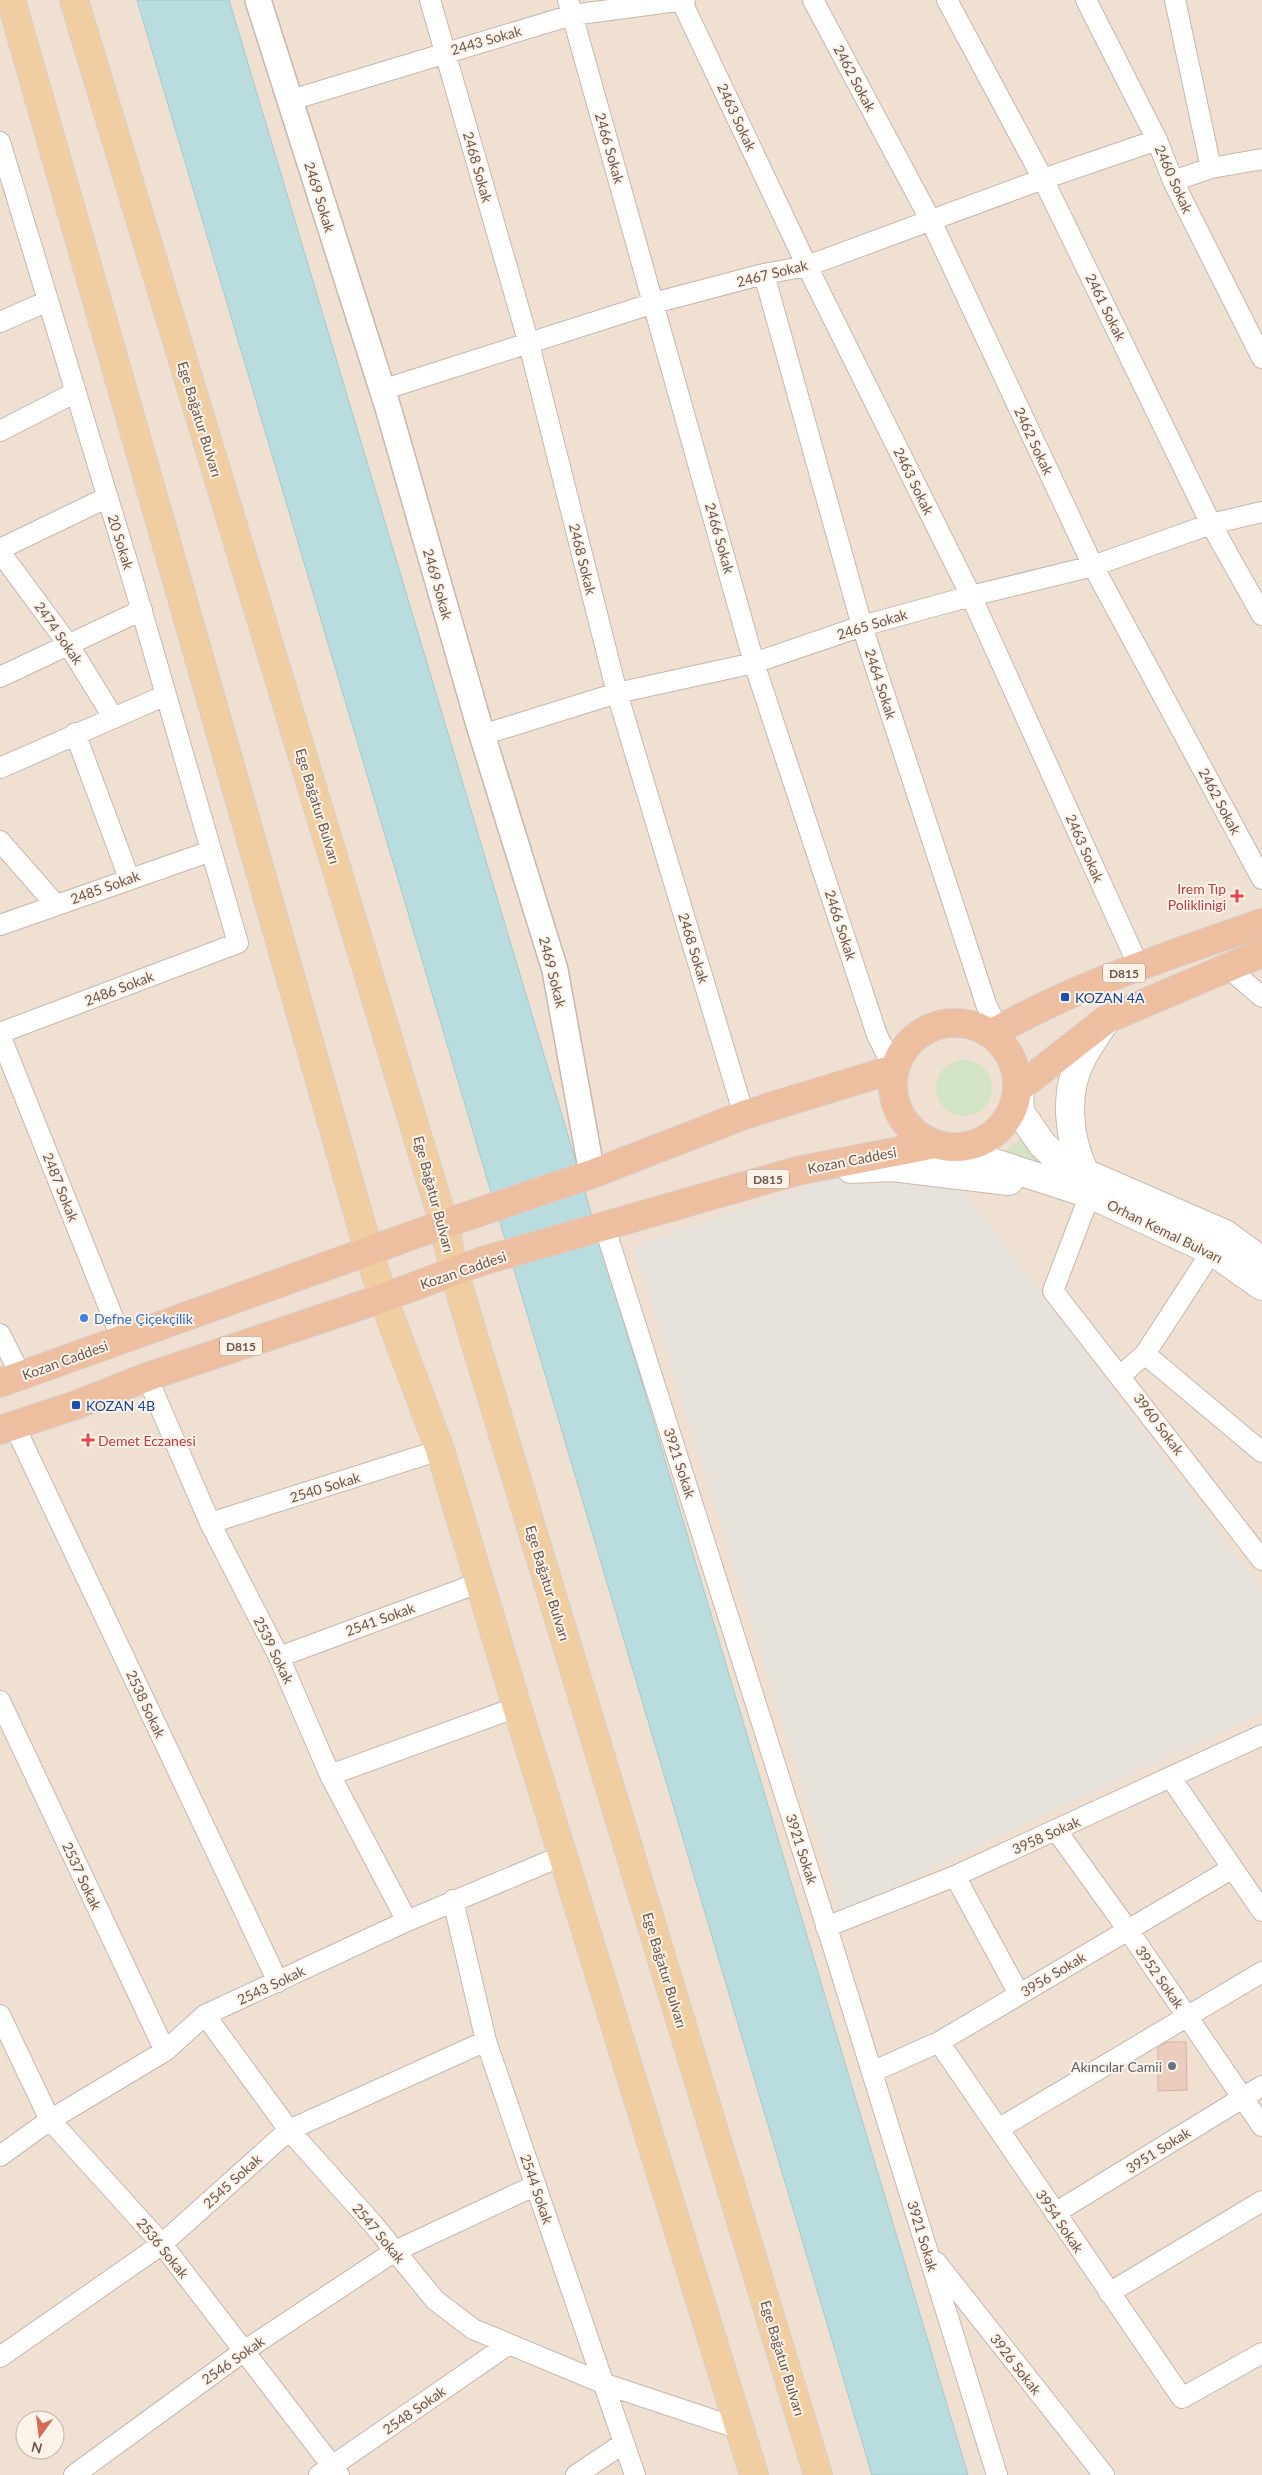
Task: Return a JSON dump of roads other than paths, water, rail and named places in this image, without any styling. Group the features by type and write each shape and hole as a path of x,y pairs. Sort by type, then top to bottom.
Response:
{"highway":[{"name":"D815","path":"995,1032 1064,997 1139,967 1262,923"},
{"name":"D815","path":"894,1069 892,1086 906,1122 919,1136 935,1144 961,1146 980,1142 1001,1127 1013,1109 1019,1088 1107,1019 1226,966 1262,953"},
{"path":"894,1069 902,1052 928,1028 958,1023 995,1032 1006,1047 1015,1066 1019,1088"},
{"name":"Kozan Caddesi","path":"10,1380 444,1224 592,1174 744,1115 894,1069"},
{"name":"Kozan Caddesi","path":"7,1428 76,1405 147,1377 383,1298 482,1262 604,1225 797,1171 935,1144"}],"main road":[{"path":"11,0 368,1252 383,1298 440,1450 517,1707 754,2475"},
{"name":"Ege Bağatur Bulvarı","path":"74,0 444,1224 454,1272 818,2475"},
{"path":"1079,1185 1072,1138 1071,1094 1082,1058 1107,1019"},
{"path":"1019,1088 1020,1112 1042,1144 1062,1163 1079,1185"},
{"path":"935,1144 1079,1185"},
{"path":"797,1171 892,1167 1079,1185"},
{"name":"Orhan Kemal Bulvarı","path":"1079,1185 1212,1251 1262,1286"},
{"name":"Orhan Kemal Bulvarı","path":"1079,1185 1225,1234 1262,1261"}],"street":[{"name":"2469 Sokak","path":"258,0 382,390 482,735 555,970 592,1174"},
{"name":"2468 Sokak","path":"430,0 529,344 617,693 744,1115"},
{"name":"2443 Sokak","path":"290,100 445,52 570,8 683,0"},
{"name":"2463 Sokak","path":"683,0 807,266 971,596 1139,967"},
{"name":"2462 Sokak","path":"813,0 931,221 1093,566 1262,879"},
{"name":"2461 Sokak","path":"947,0 1043,179 1211,524 1262,615"},
{"name":"2460 Sokak","path":"1086,0 1157,140 1173,181 1262,358"},
{"path":"1175,0 1211,168"},
{"name":"2466 Sokak","path":"570,8 754,663 877,1036 894,1069"},
{"name":"2467 Sokak","path":"382,390 654,303 764,274 807,266 1043,179 1157,140"},
{"name":"20 Sokak","path":"0,142 6,189 48,301 142,610 238,943"},
{"path":"1173,181 1211,168 1262,159"},
{"name":"2464 Sokak","path":"764,274 862,626 995,1032"},
{"path":"0,322 48,301"},
{"path":"0,431 76,392"},
{"path":"0,550 108,498"},
{"name":"2465 Sokak","path":"482,735 617,693 754,663 862,626 971,596 1093,566 1211,524 1262,512"},
{"name":"2474 Sokak","path":"0,550 68,644 113,717"},
{"path":"0,677 142,610"},
{"path":"0,768 166,695"},
{"path":"75,734 129,878"},
{"path":"0,840 56,905"},
{"name":"2485 Sokak","path":"0,925 129,878 211,851"},
{"name":"2486 Sokak","path":"0,1034 238,943"},
{"path":"1226,966 1262,998"},
{"name":"2487 Sokak","path":"0,1034 8,1076 122,1340"},
{"name":"3960 Sokak","path":"1079,1185 1054,1290 1262,1560"},
{"name":"3921 Sokak","path":"604,1225 872,2072 997,2475"},
{"path":"1121,1375 1145,1354 1212,1251"},
{"path":"0,1334 10,1380"},
{"path":"1145,1354 1262,1452"},
{"name":"2539 Sokak","path":"147,1377 210,1523 279,1657 330,1775 407,1921"},
{"name":"2538 Sokak","path":"7,1428 278,1982"},
{"name":"2540 Sokak","path":"210,1523 440,1450"},
{"name":"2541 Sokak","path":"279,1657 481,1582"},
{"name":"2537 Sokak","path":"0,1701 165,2051"},
{"path":"330,1775 517,1707"},
{"name":"3958 Sokak","path":"826,1927 955,1876 1262,1735"},
{"path":"1171,1778 1262,1911"},
{"name":"3952 Sokak","path":"1056,1830 1188,2016 1262,2126"},
{"name":"2543 Sokak","path":"0,2156 50,2120 165,2051 205,2015 453,1900 564,1855"},
{"name":"3956 Sokak","path":"872,2072 939,2042 1231,1868"},
{"path":"955,1876 1019,1994"},
{"name":"2544 Sokak","path":"453,1900 486,2041 635,2475"},
{"path":"998,2129 1262,1972"},
{"name":"2536 Sokak","path":"0,2015 50,2120 162,2244 244,2351 330,2472"},
{"name":"2547 Sokak","path":"205,2015 289,2130 435,2300 473,2329 605,2384 740,2429"},
{"name":"2545 Sokak","path":"0,2357 162,2244 289,2130 486,2041"},
{"name":"3954 Sokak","path":"939,2042 1182,2398 1262,2353"},
{"name":"3951 Sokak","path":"1055,2214 1262,2086"},
{"name":"2546 Sokak","path":"74,2475 244,2351 394,2250 536,2185"},
{"path":"1109,2293 1262,2201"},
{"name":"3926 Sokak","path":"928,2252 1104,2475"},
{"name":"2548 Sokak","path":"330,2472 509,2344"},
{"path":"576,2475 624,2443"}],"water":[{"path":"137,0 229,0 968,2475 872,2475"}],"place":[{"name":"Irem Tıp Poliklinigi","path":"1237,896"},
{"name":"KOZAN 4A","path":"1065,997"},
{"name":"Defne Çiçekçilik","path":"84,1318"},
{"name":"KOZAN 4B","path":"76,1405"},
{"name":"Demet Eczanesi","path":"88,1440"},
{"name":"Akıncılar Camii","path":"1172,2066"}]}
